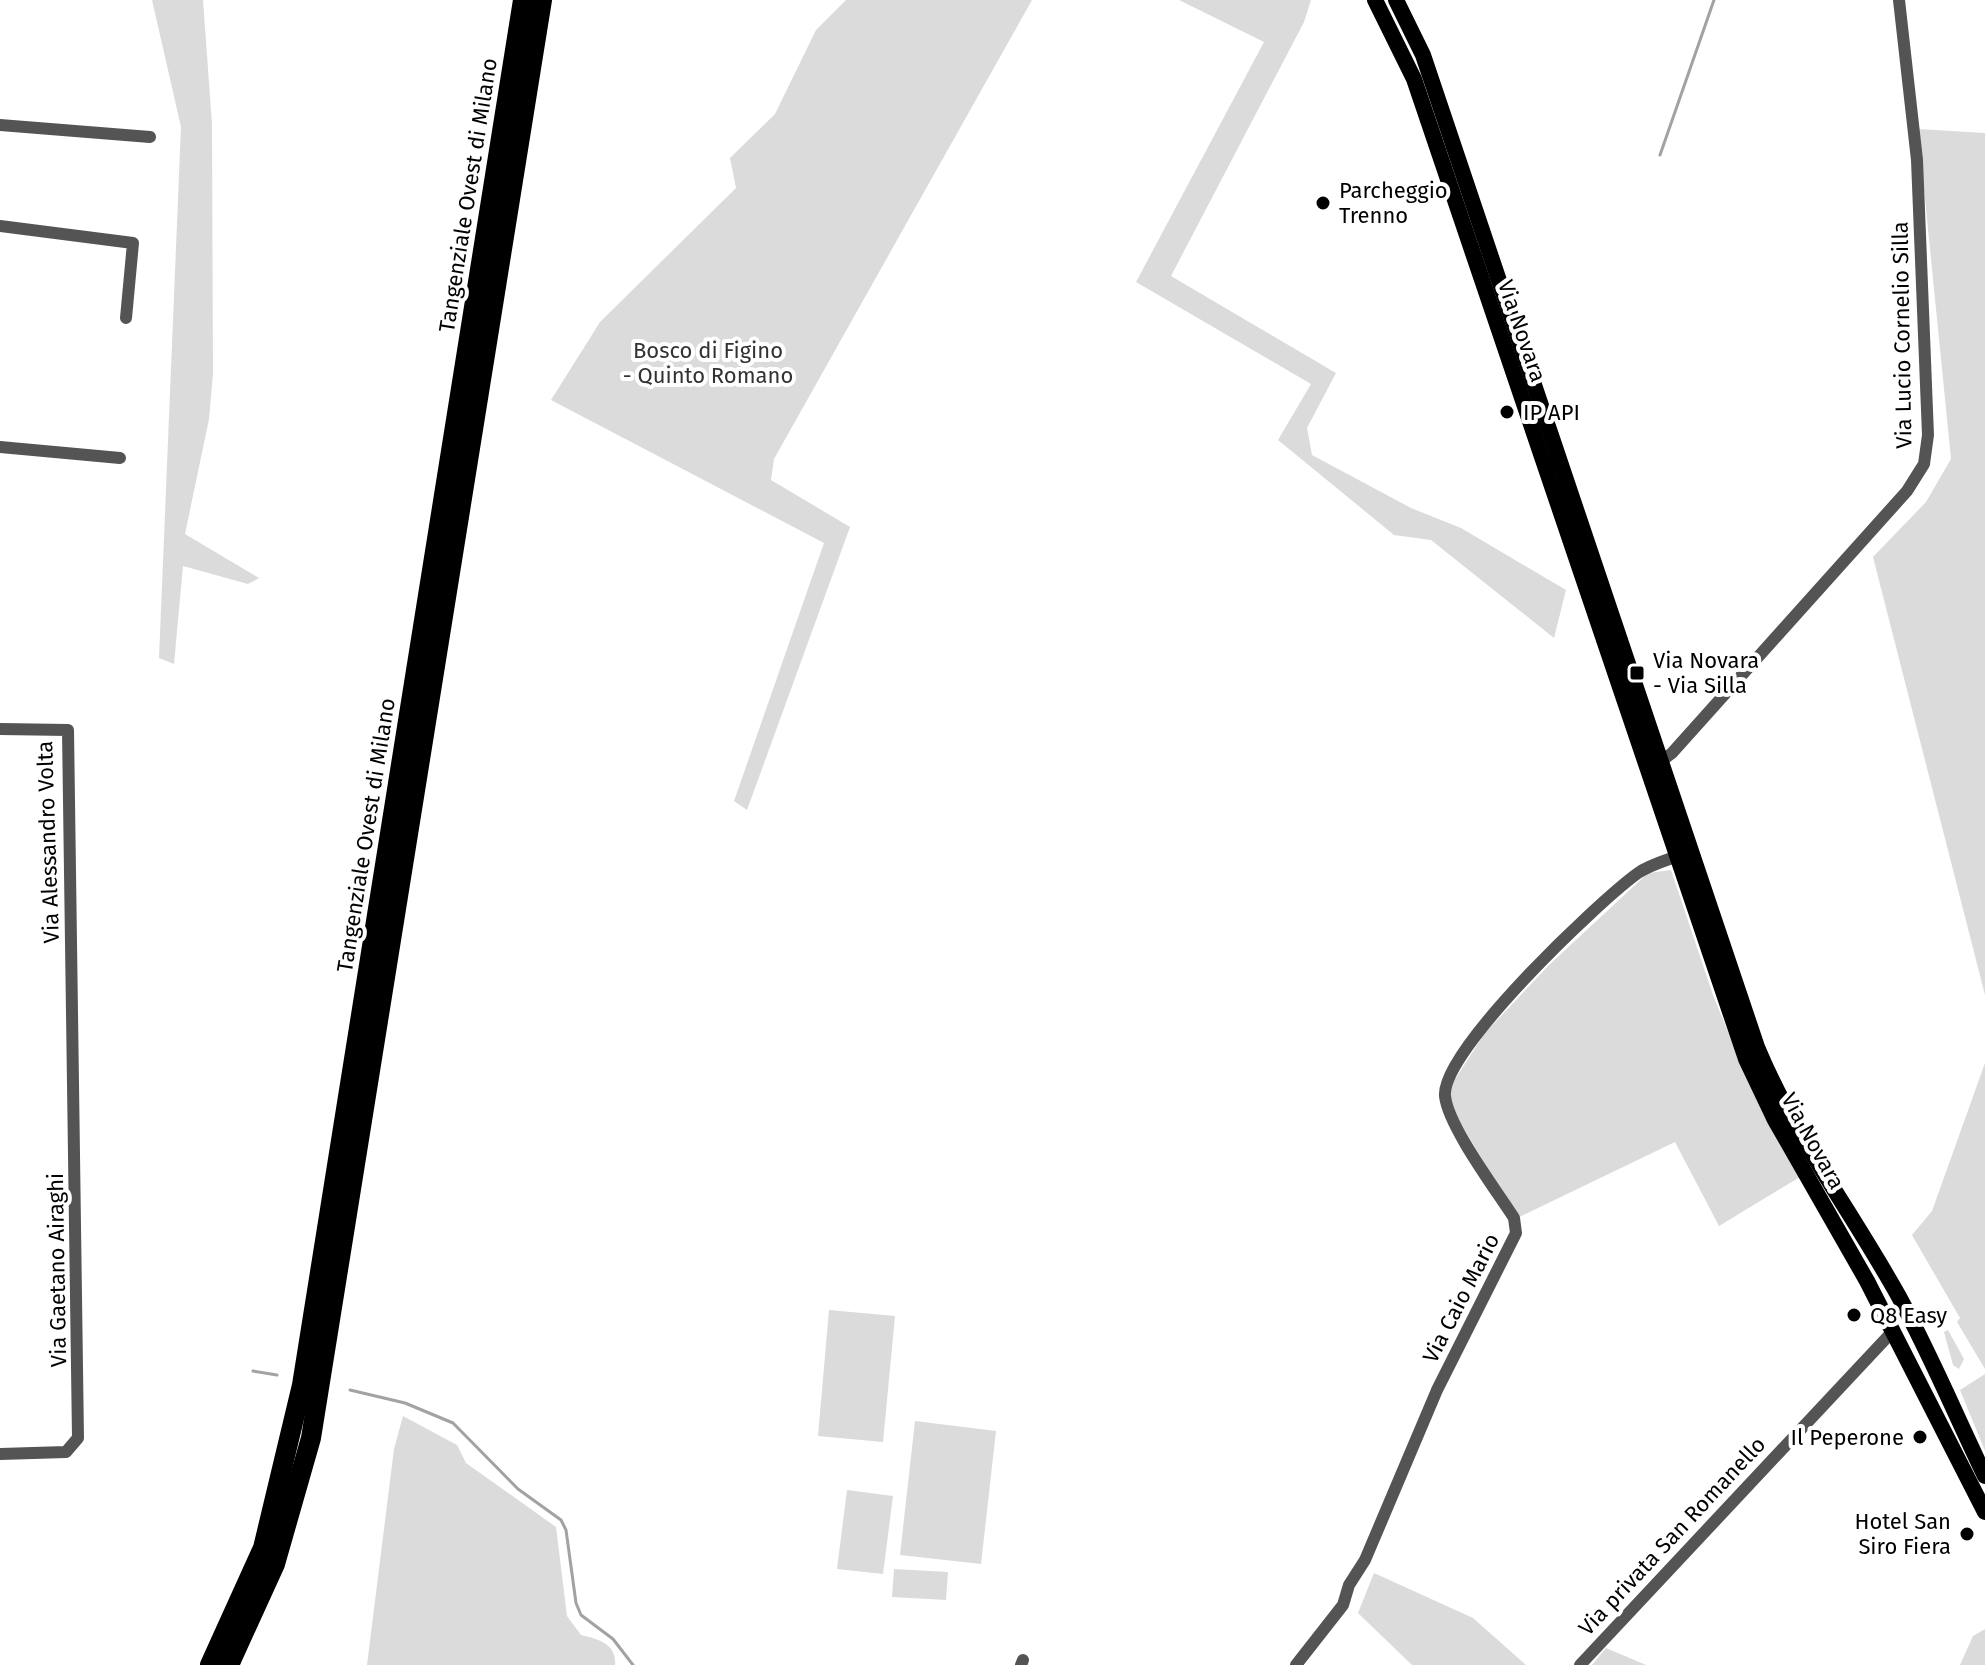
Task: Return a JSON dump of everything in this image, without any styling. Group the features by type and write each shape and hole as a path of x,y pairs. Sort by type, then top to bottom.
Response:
{"highway":[{"name":"Tangenziale Ovest di Milano","path":"210,1665 263,1548 302,1385 523,0"},
{"name":"Tangenziale Ovest di Milano","path":"229,1665 275,1564 311,1438 542,0"}],"main road":[{"name":"Via Novara","path":"1375,0 1414,79 1654,767"},
{"name":"Via Novara","path":"1396,0 1423,55 1760,1090 1893,1331 1985,1512"},
{"name":"Via Novara","path":"1683,854 1769,1077 1818,1167 1864,1237 1910,1322 1985,1476"},
{"path":"1893,1331 1910,1322"}],"street":[{"name":"Via Lucio Cornelio Silla","path":"1654,767 1672,753 1890,510 1924,464 1928,435 1917,160 1899,0"},
{"path":"0,125 150,137"},
{"path":"0,226 133,243 126,318"},
{"path":"0,447 120,458"},
{"name":"Via Alessandro Volta","path":"0,729 68,730 72,1017"},
{"name":"Via Caio Mario","path":"1296,1665 1343,1605 1437,1390 1516,1233 1514,1218 1449,1114 1446,1083 1475,1035 1604,898 1642,870 1683,854"},
{"name":"Via Gaetano Airaghi","path":"0,1454 66,1452 78,1438 78,1245 72,1017"},
{"name":"Via privata San Romanello","path":"1580,1665 1893,1331"}],"green space":[{"path":"152,0 203,0 212,124 213,374 209,419 185,534 259,578 248,584 183,566 174,664 159,658 181,127"},
{"name":"Bosco di Figino - Quinto Romano","path":"846,0 1032,0 774,459 771,480 850,527 747,810 734,801 824,543 551,400 600,322 736,188 730,158 775,114 816,30"},
{"path":"1179,0 1311,0 1304,22 1171,276 1336,373 1307,428 1312,455 1411,508 1461,528 1566,590 1554,638 1431,540 1394,535 1278,440 1311,384 1136,282 1264,42"},
{"path":"1918,129 1985,133 1985,995 1873,557 1926,502 1951,459"},
{"path":"1671,870 1713,995 1746,1076 1800,1177 1719,1226 1675,1142 1517,1218 1451,1107 1448,1090 1485,1033 1549,965 1648,873"},
{"path":"1985,1063 1985,1369 1957,1322 1960,1318 1912,1235 1932,1211"},
{"path":"829,1310 895,1316 883,1442 818,1436"},
{"path":"1948,1330 1964,1359 1959,1369 1953,1365 1944,1332"},
{"path":"1985,1374 1985,1451 1960,1390"},
{"path":"403,1416 457,1445 466,1463 556,1527 567,1616 581,1635 610,1647 615,1665 367,1665 394,1449"},
{"path":"915,1421 996,1431 981,1564 900,1555"},
{"path":"847,1490 893,1496 883,1574 837,1569"},
{"path":"894,1569 948,1572 946,1600 892,1597"},
{"path":"1374,1573 1473,1618 1526,1665 1412,1665 1358,1613"},
{"path":"1985,1629 1985,1665 1960,1665 1973,1636"},
{"path":"1606,1648 1646,1665 1592,1665"}],"waterway":[{"path":"1660,155 1714,0"},
{"path":"253,1371 277,1375"},
{"path":"350,1390 405,1403 453,1423 518,1489 561,1520 566,1530 576,1603 581,1615 613,1639 633,1665"}],"place":[{"name":"Parcheggio Trenno","path":"1323,203"},
{"name":"IP API","path":"1507,412"},
{"name":"Via Novara - Via Silla","path":"1637,673"},
{"name":"Q8 Easy","path":"1854,1315"},
{"name":"Il Peperone","path":"1920,1437"},
{"name":"Hotel San Siro Fiera","path":"1967,1534"}]}
